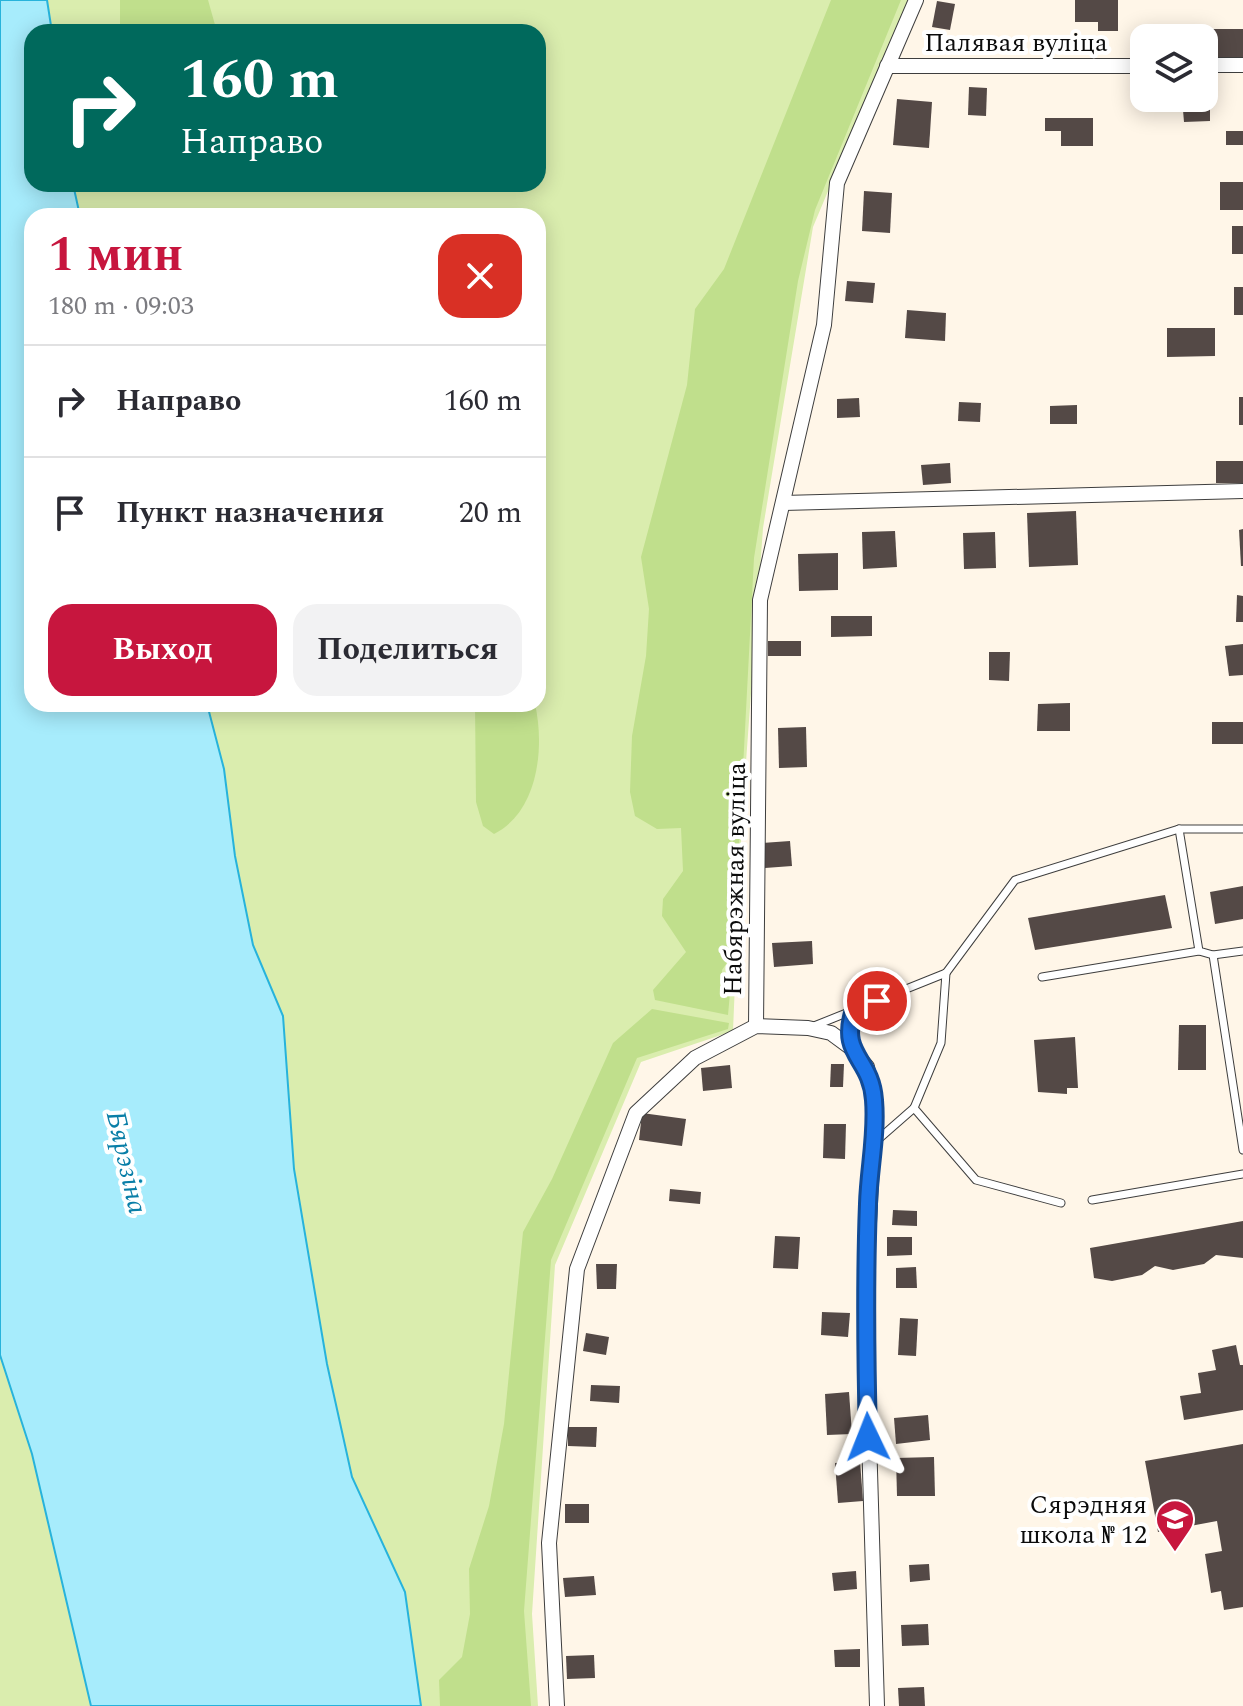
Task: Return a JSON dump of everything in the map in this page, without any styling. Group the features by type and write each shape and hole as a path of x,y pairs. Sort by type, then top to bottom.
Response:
{"street":[{"name":"Набярэжная вуліца","path":"557,1706 549,1543 577,1269 585,1239 636,1113 695,1058 756,1026 760,600 824,325 837,183 916,0"},
{"path":"1218,65 1243,65"},
{"name":"Палявая вуліца","path":"887,66 1130,66"},
{"path":"783,503 1243,491"},
{"path":"756,1026 808,1028 831,1033 850,1047 867,1067 873,1086 874,1143 868,1199 865,1303 877,1706"}],"lane":[{"path":"1179,829 1199,951"},
{"path":"808,1028 946,973 1015,880 1179,829 1243,829"},
{"path":"1042,977 1199,951 1213,955 1243,951"},
{"path":"1213,955 1243,1150"},
{"path":"874,1143 914,1108 941,1043 946,973"},
{"path":"850,1047 848,1029 854,1010"},
{"path":"914,1108 976,1180 1061,1203"},
{"path":"1092,1200 1243,1174"}],"green space":[{"path":"47,0 908,0 813,227 763,528 742,817 733,1031 641,1062 555,1265 532,1614 538,1706 421,1706 405,1593 352,1477 327,1364 294,1169 283,1016 253,945 235,856 224,769 209,712 546,712 546,208 78,208 75,192 546,192 546,24 51,24"},
{"path":"120,0 208,0 215,24 120,24"},
{"path":"831,0 901,0 815,210 798,281 754,558 734,940 731,957 722,970 723,983 730,993 728,1015 655,1000 653,990 686,952 662,916 663,899 683,871 681,828 657,829 635,816 630,792 632,736 646,656 649,609 641,557 687,385 695,309 724,269"},
{"path":"475,712 536,712 538,759 529,795 520,811 509,824 494,834 483,826 476,802"},
{"path":"652,1009 729,1023 728,1029 637,1058 551,1260 524,1611 531,1706 440,1706 439,1680 462,1657 470,1614 469,1569 489,1506 504,1424 523,1232 552,1179 613,1043"},
{"path":"0,1355 32,1454 91,1706 0,1706"}],"water":[{"name":"Бярэзіна","path":"0,0 47,0 51,24 24,24 24,192 75,192 78,208 24,208 24,712 209,712 224,769 235,856 253,945 283,1016 294,1169 327,1364 352,1477 405,1592 421,1706 91,1706 32,1454 0,1355"}],"building":[{"path":"1075,0 1118,0 1118,31 1098,31 1098,22 1075,22"},
{"path":"937,1 955,4 950,30 932,27"},
{"path":"1218,29 1243,29 1243,57 1218,57"},
{"path":"969,87 987,88 986,116 968,115"},
{"path":"897,99 932,102 929,148 893,145"},
{"path":"1183,112 1210,112 1210,121 1184,122"},
{"path":"1045,118 1093,118 1093,146 1061,146 1061,131 1045,131"},
{"path":"1226,131 1243,131 1243,145 1226,145"},
{"path":"1220,182 1243,182 1243,210 1220,210"},
{"path":"864,191 892,193 890,233 862,231"},
{"path":"1232,226 1243,226 1243,254 1232,254"},
{"path":"847,281 875,283 873,303 845,301"},
{"path":"1234,287 1243,287 1243,315 1234,315"},
{"path":"907,310 946,313 945,341 905,338"},
{"path":"1167,328 1215,328 1215,356 1167,357"},
{"path":"1239,397 1243,397 1243,425 1239,425"},
{"path":"859,398 860,417 837,418 837,399"},
{"path":"959,402 981,403 980,422 958,421"},
{"path":"1077,405 1077,424 1050,424 1050,406"},
{"path":"1216,461 1243,461 1243,483 1216,483"},
{"path":"950,463 951,483 923,485 921,465"},
{"path":"1076,511 1078,565 1029,567 1027,513"},
{"path":"1243,529 1243,566 1241,566 1239,530"},
{"path":"895,531 897,567 863,569 862,532"},
{"path":"995,532 996,568 964,569 963,533"},
{"path":"838,553 838,590 799,591 798,554"},
{"path":"1237,595 1243,596 1243,622 1236,622"},
{"path":"831,616 872,616 872,636 831,637"},
{"path":"768,641 801,641 801,656 768,656"},
{"path":"1243,644 1243,675 1229,676 1225,646"},
{"path":"989,652 1010,652 1009,681 989,680"},
{"path":"1070,703 1070,731 1037,731 1038,704"},
{"path":"1212,722 1243,722 1243,744 1212,744"},
{"path":"806,727 807,767 779,768 778,728"},
{"path":"790,841 792,866 765,868 762,843"},
{"path":"1243,886 1243,919 1215,924 1210,892"},
{"path":"1165,895 1172,928 1035,950 1028,918"},
{"path":"812,941 813,964 774,967 772,943"},
{"path":"1179,1025 1206,1025 1206,1070 1178,1070"},
{"path":"1075,1037 1078,1088 1067,1088 1067,1094 1038,1092 1034,1040"},
{"path":"831,1064 844,1064 843,1087 830,1087"},
{"path":"730,1065 732,1088 703,1091 701,1068"},
{"path":"642,1113 686,1119 682,1146 639,1140"},
{"path":"824,1124 846,1124 845,1159 823,1158"},
{"path":"670,1189 701,1192 700,1204 669,1201"},
{"path":"893,1210 917,1211 917,1226 892,1225"},
{"path":"1243,1221 1243,1258 1216,1255 1204,1264 1173,1270 1155,1266 1142,1275 1112,1281 1094,1278 1090,1248"},
{"path":"775,1236 800,1237 798,1269 773,1268"},
{"path":"887,1237 912,1237 912,1255 887,1256"},
{"path":"596,1264 617,1264 616,1289 597,1289"},
{"path":"916,1267 917,1288 896,1288 896,1268"},
{"path":"822,1312 850,1313 848,1337 821,1335"},
{"path":"900,1318 918,1319 916,1356 898,1355"},
{"path":"586,1333 609,1337 606,1355 583,1351"},
{"path":"1236,1345 1240,1365 1243,1365 1243,1410 1184,1420 1180,1396 1201,1393 1198,1373 1216,1370 1212,1350"},
{"path":"591,1385 620,1386 619,1403 590,1401"},
{"path":"849,1392 852,1434 827,1435 825,1394"},
{"path":"928,1415 930,1440 896,1444 894,1418"},
{"path":"568,1427 597,1427 596,1447 568,1446"},
{"path":"1243,1444 1243,1607 1224,1610 1221,1591 1211,1593 1205,1554 1222,1551 1217,1521 1158,1532 1145,1461"},
{"path":"934,1457 935,1496 897,1496 896,1458"},
{"path":"860,1461 863,1501 838,1503 835,1463"},
{"path":"565,1504 589,1504 589,1523 565,1523"},
{"path":"929,1564 930,1580 910,1582 909,1565"},
{"path":"856,1571 857,1589 834,1591 832,1573"},
{"path":"594,1576 596,1595 565,1597 563,1578"},
{"path":"928,1624 929,1645 902,1646 901,1625"},
{"path":"860,1649 860,1667 835,1667 834,1650"},
{"path":"594,1655 595,1678 567,1679 566,1656"},
{"path":"924,1687 925,1706 899,1706 898,1688"}],"place":[{"name":"Сярэдняя школа № 12","path":"1175,1553"}],"route":[{"path":"868,1437 865,1303 875,1103 867,1067 850,1047 848,1029 854,1010 877,1001"}]}
